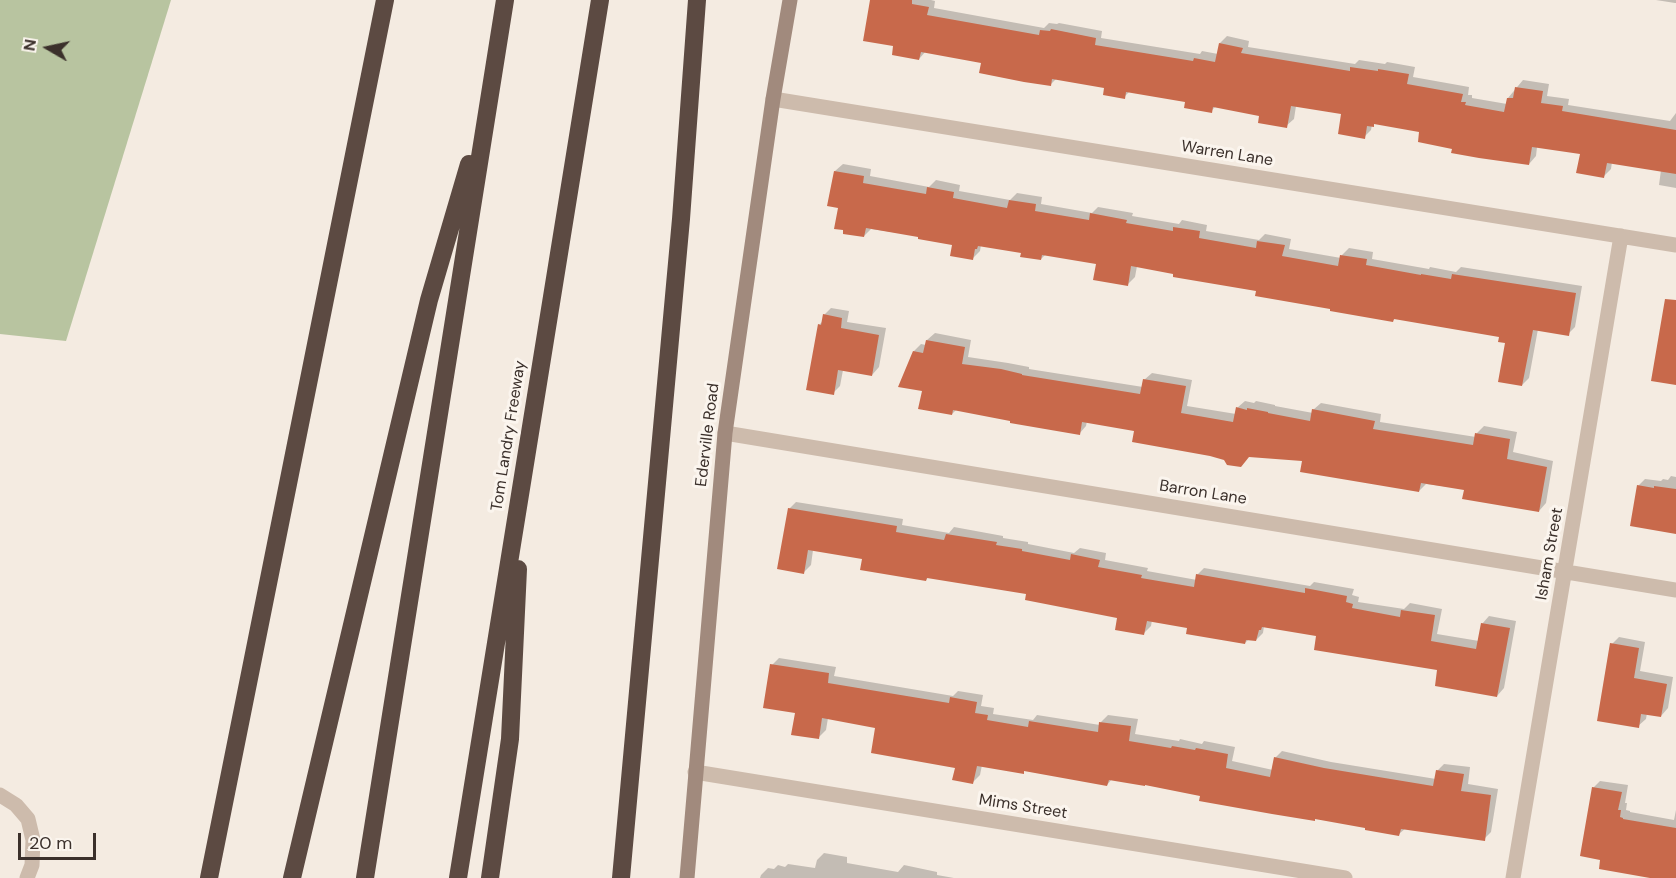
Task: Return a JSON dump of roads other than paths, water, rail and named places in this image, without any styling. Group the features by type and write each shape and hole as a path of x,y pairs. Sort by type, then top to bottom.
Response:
{"highway":[{"path":"209,878 385,0"},
{"path":"365,878 505,0"},
{"name":"Tom Landry Freeway","path":"458,878 600,0"},
{"path":"621,878 681,219 697,0"},
{"path":"292,878 429,300 490,91"},
{"path":"490,878 510,739 522,477"}],"street":[{"name":"Ederville Road","path":"687,878 725,433 773,99 790,0"},
{"name":"Warren Lane","path":"773,99 1676,245"},
{"name":"Isham Street","path":"1514,878 1621,236"},
{"name":"Barron Lane","path":"725,433 1676,590"},
{"name":"Mims Street","path":"696,772 1345,878"},
{"path":"0,795 16,804 28,819 33,840 32,865 27,878"}]}
